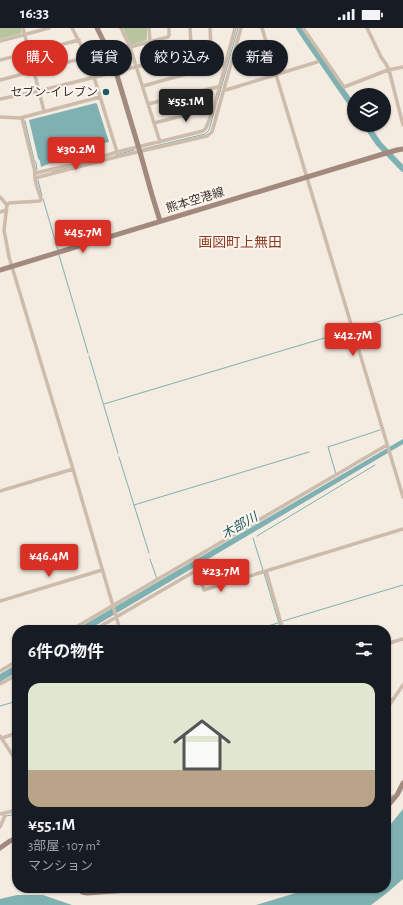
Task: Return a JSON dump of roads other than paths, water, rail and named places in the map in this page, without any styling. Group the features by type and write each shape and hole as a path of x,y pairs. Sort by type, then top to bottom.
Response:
{"main road":[{"name":"熊本空港線","path":"97,28 104,40"},
{"name":"熊本空港線","path":"117,76 160,221 403,148"},
{"path":"0,270 160,221"},
{"path":"391,802 403,784"},
{"path":"0,848 12,840"}],"street":[{"path":"23,28 26,40"},
{"path":"0,41 49,28"},
{"path":"72,28 79,40"},
{"path":"121,28 127,40"},
{"path":"149,28 150,40"},
{"path":"156,40 169,36 169,28"},
{"path":"190,28 190,40"},
{"path":"210,28 211,40"},
{"path":"35,178 203,131 206,128 214,108 235,28"},
{"path":"35,172 45,171 117,152 207,136 212,132 241,28"},
{"path":"262,28 266,40"},
{"path":"303,28 344,87 389,70 403,67"},
{"path":"367,28 389,70 403,125"},
{"path":"132,53 160,142"},
{"path":"0,60 12,57"},
{"path":"288,70 317,62"},
{"path":"132,67 140,65"},
{"path":"0,80 15,76"},
{"path":"35,76 44,112"},
{"path":"0,99 98,76"},
{"path":"143,86 179,76"},
{"path":"224,89 226,90 270,76"},
{"path":"277,76 403,497"},
{"path":"94,77 117,152"},
{"path":"148,104 220,87"},
{"path":"0,117 22,118 100,97"},
{"path":"154,123 214,108"},
{"path":"7,205 41,199 34,175 35,172 22,118"},
{"path":"0,197 7,205"},
{"path":"7,205 4,230 9,258 119,625"},
{"path":"0,212 6,210"},
{"path":"80,625 388,446"},
{"path":"0,491 73,469"},
{"path":"102,625 197,570 204,590 403,529"},
{"path":"0,602 102,570"},
{"path":"266,571 282,625"},
{"path":"391,643 403,639"},
{"path":"0,671 12,664"},
{"path":"0,684 12,677"},
{"path":"391,703 403,685"},
{"path":"12,734 1,737 12,754"},
{"path":"391,798 397,795"},
{"path":"0,814 12,811"},
{"path":"0,826 6,813"}],"water":[{"path":"96,103 109,142 100,144 102,151 90,152 90,154 54,162 41,167 29,120"},
{"path":"403,439 403,444 96,625 84,625"},
{"path":"12,667 12,675 0,682 0,674"},
{"path":"403,809 403,879 391,890 391,824"},
{"path":"296,893 387,893 371,905 256,905"},
{"path":"17,895 43,895 72,905 0,905 0,899"}],"waterway":[{"path":"218,99 238,28"},
{"name":"木部川","path":"299,28 347,98"},
{"path":"143,149 205,134 209,130 215,109"},
{"path":"25,121 37,170"},
{"name":"木部川","path":"371,132 379,144 403,169"},
{"path":"116,155 134,150"},
{"path":"52,172 70,167"},
{"path":"38,180 42,196"},
{"path":"43,199 58,250"},
{"path":"59,255 88,353"},
{"path":"354,329 403,314"},
{"path":"104,404 351,330"},
{"path":"89,356 118,453"},
{"path":"336,474 328,447 380,430"},
{"path":"134,505 309,452"},
{"path":"119,457 149,553"},
{"path":"257,536 375,465"},
{"path":"253,538 263,570"},
{"path":"150,559 157,579"},
{"path":"264,573 280,625"},
{"path":"283,621 403,585"},
{"path":"271,625 278,623"},
{"path":"0,706 12,702"},
{"path":"6,816 12,815"}],"place":[{"name":"セブン-イレブン","path":"106,92"}],"district":[{"name":"画図町上無田","path":"240,242"}]}
